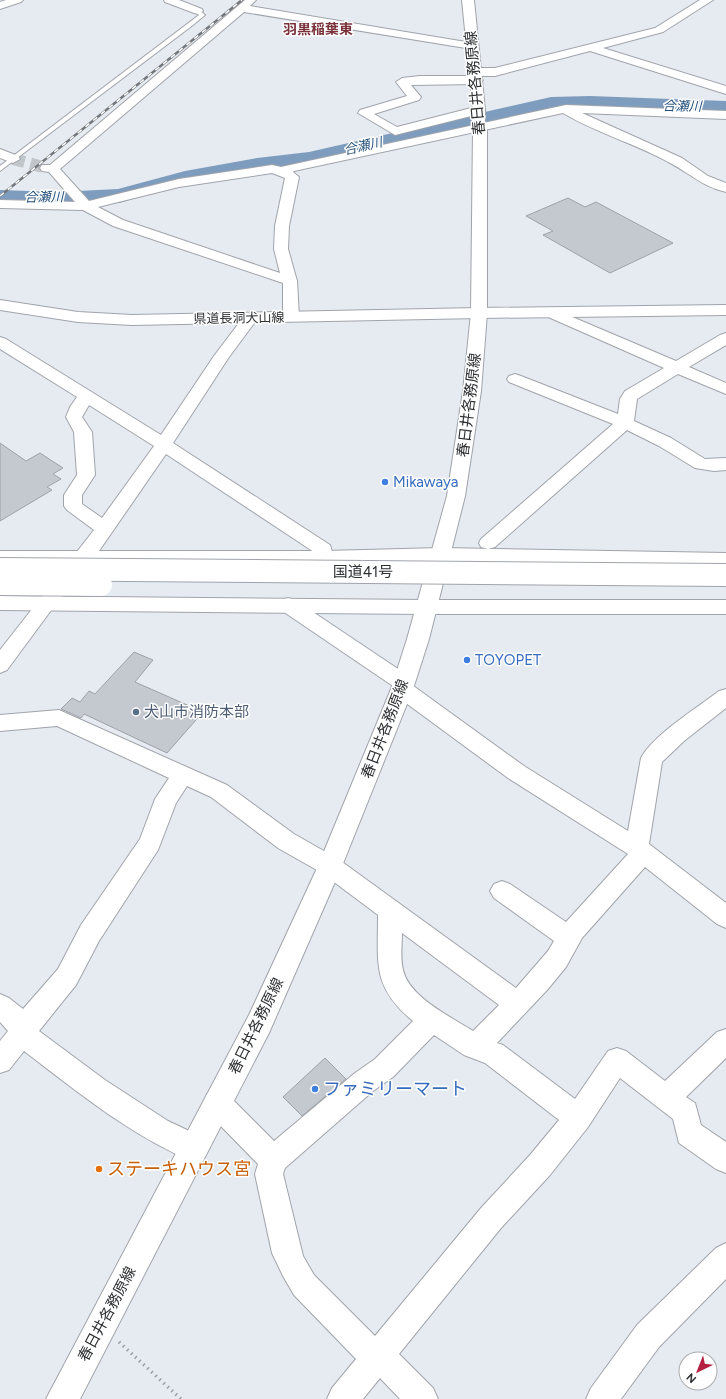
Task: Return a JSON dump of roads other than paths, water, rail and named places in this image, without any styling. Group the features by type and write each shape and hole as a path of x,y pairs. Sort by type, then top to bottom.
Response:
{"main road":[{"path":"0,6 17,0"},
{"name":"春日井各務原線","path":"62,1399 259,1024 330,866 402,685 418,639 456,496 472,391 479,313 479,110 468,0"},
{"name":"県道長洞犬山線","path":"0,305 78,317 132,320 726,310"},
{"path":"0,558 325,558 440,555 726,560"},
{"name":"国道41号","path":"0,569 726,575"},
{"name":"国道41号","path":"0,584 726,589"},
{"path":"0,603 426,607 726,607"}],"street":[{"path":"169,0 198,11"},
{"path":"251,0 50,168 86,206 118,223 290,281"},
{"path":"684,0 704,2"},
{"path":"479,110 395,131 364,113 416,97 402,82 476,76 659,30 704,2"},
{"path":"242,8 472,46"},
{"path":"591,48 726,90"},
{"path":"282,172 291,168 566,109 726,115"},
{"path":"566,109 597,126 676,161 703,179 726,188"},
{"path":"0,152 13,159"},
{"path":"0,204 86,206 178,183 272,169 282,172 292,177 282,226 281,249 290,281 291,317"},
{"path":"551,313 726,389"},
{"path":"0,664 45,604 83,559 181,420 222,356 250,318"},
{"path":"488,543 625,423 628,399 630,395 726,338"},
{"path":"0,342 163,444 323,549 325,558"},
{"path":"515,379 625,423 665,442 701,464 714,466 726,464"},
{"path":"87,396 74,417 83,432 86,475 73,495 73,506 104,529"},
{"path":"288,605 402,685 516,772 640,851 726,917"},
{"path":"475,1047 518,1004 557,958 573,931 640,851 652,758 676,735 726,697"},
{"path":"0,723 24,724 45,718 59,718 219,791 286,841 330,866 518,1004"},
{"path":"0,1061 28,1026 31,1019 67,977 90,933 150,843 166,799 184,774"},
{"path":"502,891 570,938"},
{"path":"390,911 390,969 396,986 408,1001 432,1020 475,1047 494,1054 578,1118"},
{"path":"0,1006 20,1022 21,1033 96,1089 158,1131 194,1148"},
{"path":"422,1399 304,1285 287,1253 269,1174 273,1160 364,1082 384,1068 432,1020"},
{"path":"666,1098 726,1041"},
{"path":"343,1399 491,1218 540,1165 578,1118 617,1060 685,1112 690,1133 726,1159"},
{"path":"218,1103 273,1160"},
{"path":"602,1399 648,1336 726,1258"}],"lane":[{"path":"0,169 191,24 202,15 198,11"}],"waterway":[{"name":"合瀬川","path":"0,197 57,199 119,196 185,177 257,164 309,158 551,103 590,102 726,107"}],"tunnel":[{"path":"13,159 47,168"}],"railway":[{"path":"0,196 242,0"}],"place":[{"name":"Mikawaya","path":"385,482"},
{"name":"TOYOPET","path":"467,660"},
{"name":"犬山市消防本部","path":"136,712"},
{"name":"ファミリーマート","path":"315,1089"},
{"name":"ステーキハウス宮","path":"99,1169"}],"district":[{"name":"羽黒稲葉東","path":"318,29"}]}
